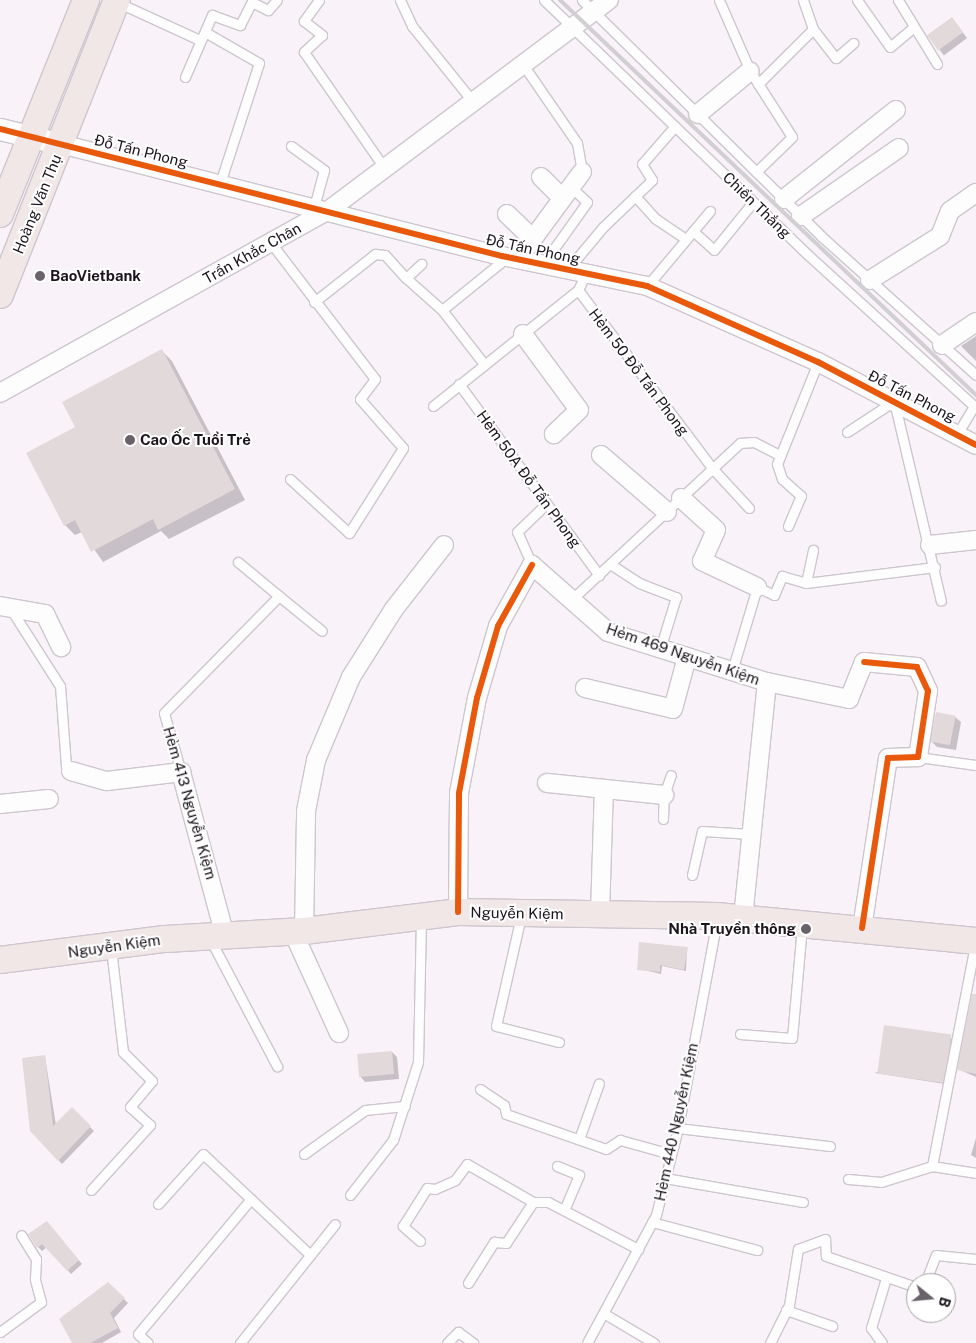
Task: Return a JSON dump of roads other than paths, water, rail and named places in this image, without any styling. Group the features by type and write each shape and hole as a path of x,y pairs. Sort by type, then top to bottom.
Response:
{"main road":[{"name":"Hoàng Văn Thụ","path":"0,214 86,0"},
{"name":"Hoàng Văn Thụ","path":"0,295 117,1"},
{"name":"Nguyễn Kiệm","path":"0,960 111,946 217,936 298,932 458,912 717,916 862,928 976,941"}],"street":[{"name":"Trần Khắc Chân","path":"0,393 271,243 321,208 385,169 524,66 574,28 588,6 609,0"},
{"path":"698,114 754,77"},
{"path":"784,199 896,110"},
{"path":"0,129 61,144"},
{"name":"Đỗ Tấn Phong","path":"61,144 510,257 647,286 818,362 976,445"},
{"path":"801,216 899,148"},
{"path":"510,257 532,238 582,172"},
{"path":"541,177 566,192"},
{"path":"870,280 940,236 950,211 976,192"},
{"path":"507,214 532,238"},
{"path":"942,345 976,322"},
{"path":"522,334 579,410 554,434"},
{"path":"601,455 667,512"},
{"path":"681,498 716,530 702,561 757,587"},
{"path":"930,545 976,540"},
{"path":"339,1033 298,932 306,812 316,760 351,677 394,609 444,545"},
{"path":"458,912 459,793 477,698 498,626 532,565"},
{"name":"Hẻm 469 Nguyễn Kiệm","path":"532,565 569,602 608,632 767,682 849,699 864,662 917,667 928,691 918,757"},
{"path":"6,608 45,614 61,647"},
{"path":"585,688 673,709 687,657"},
{"name":"Hẻm 469 Nguyễn Kiệm","path":"743,918 767,682"},
{"path":"862,928 888,758 918,757"},
{"path":"71,771 108,781 182,772"},
{"name":"Hẻm 413 Nguyễn Kiệm","path":"182,772 217,936"},
{"path":"547,783 664,794"},
{"path":"600,914 604,789"},
{"path":"0,804 49,799"}],"lane":[{"path":"185,77 212,15 240,25 252,1 268,10 277,0"},
{"path":"319,0 304,21 322,35 304,52 385,169"},
{"path":"400,0 412,26 474,103"},
{"name":"Chiến Thắng","path":"544,0 753,202 974,406 956,434"},
{"path":"719,0 754,77 792,137 756,172"},
{"path":"803,0 813,30 836,58 853,43"},
{"path":"858,0 890,47 913,28"},
{"path":"898,0 913,28 937,64"},
{"path":"117,1 202,36 259,63 220,183"},
{"name":"Chiến Thắng","path":"588,6 801,216 976,374"},
{"path":"754,77 813,30"},
{"path":"524,66 577,143 582,172"},
{"path":"567,270 652,180 642,164 675,126"},
{"path":"291,146 324,170 321,208"},
{"path":"543,264 587,202 566,192"},
{"path":"636,196 656,219 686,239"},
{"path":"693,231 714,250 753,202"},
{"path":"647,286 710,211"},
{"path":"271,243 314,302 375,379 360,399 386,432 403,448 349,532 290,479"},
{"path":"314,302 375,254 385,255 406,278 442,310 484,364"},
{"path":"442,310 510,257"},
{"path":"406,278 421,264"},
{"path":"433,406 578,290 586,273"},
{"name":"Hẻm 50 Đỗ Tấn Phong","path":"578,290 713,469 749,508"},
{"path":"788,526 801,496 782,480 777,464 818,362"},
{"name":"Hẻm 50A Đỗ Tấn Phong","path":"459,384 599,574"},
{"path":"847,432 894,401 930,545 941,601"},
{"path":"569,602 740,443 754,442 780,455"},
{"path":"532,565 517,532 546,504"},
{"path":"806,582 813,550"},
{"path":"238,562 322,631"},
{"path":"610,564 639,583 676,597 660,649"},
{"path":"732,671 757,587 774,595 782,576 806,582 935,567"},
{"name":"Hẻm 413 Nguyễn Kiệm","path":"182,772 164,713 279,596"},
{"path":"6,608 60,686 66,766 71,771"},
{"path":"918,757 976,765"},
{"path":"663,818 664,794 671,775"},
{"path":"692,875 702,831 751,834"},
{"path":"521,913 496,1026 559,1042"},
{"name":"Hẻm 440 Nguyễn Kiệm","path":"587,1343 605,1314 652,1222 678,1128 717,916"},
{"path":"350,1195 393,1140 418,1062 422,917"},
{"path":"740,1034 792,1038 802,923"},
{"path":"217,936 277,1066"},
{"path":"932,1166 976,941"},
{"path":"91,1190 150,1125 130,1107 152,1081 123,1052 111,946"},
{"path":"579,1140 599,1082"},
{"path":"480,1089 504,1105 506,1114 579,1140 606,1149 620,1140 671,1154"},
{"path":"304,1154 366,1110 405,1106"},
{"path":"678,1128 830,1146"},
{"path":"158,1204 203,1154 310,1255"},
{"path":"420,1241 403,1226 427,1188 435,1189 455,1180 467,1164 533,1202 548,1202 638,1249"},
{"path":"557,1166 579,1175 564,1210"},
{"path":"848,1179 881,1182 932,1166 976,1172"},
{"path":"665,1178 803,1202"},
{"path":"148,1343 138,1334 251,1199"},
{"path":"468,1283 494,1242 506,1243 533,1202"},
{"path":"652,1222 757,1250"},
{"path":"240,1343 335,1224"},
{"path":"0,1332 41,1302 34,1279 36,1260 21,1235"},
{"path":"770,1343 786,1310 798,1250 825,1239 826,1256 906,1284"},
{"path":"929,1273 936,1255 976,1259"},
{"path":"882,1343 871,1328 886,1278"},
{"path":"786,1310 832,1326"},
{"path":"605,1314 654,1343"},
{"path":"447,1343 458,1332 473,1343"}],"railway":[{"path":"560,0 976,395"}],"place":[{"name":"BaoVietbank","path":"40,276"},
{"name":"Cao Ốc Tuổi Trẻ","path":"130,440"},
{"name":"Nhà Truyền thông","path":"806,929"}]}
